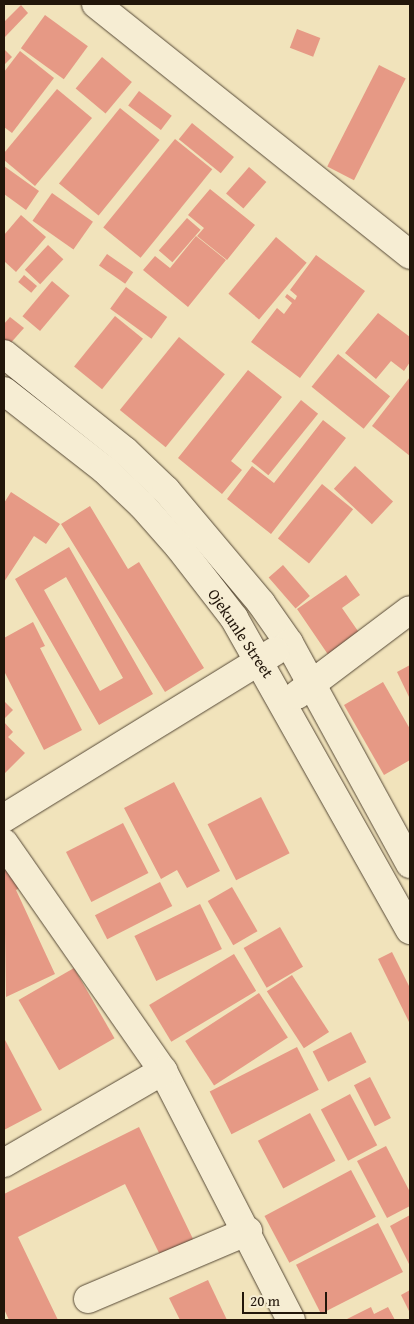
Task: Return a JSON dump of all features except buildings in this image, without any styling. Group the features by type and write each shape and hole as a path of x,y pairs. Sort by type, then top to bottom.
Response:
{"street":[{"path":"96,4 410,254"},
{"name":"Ojekunle Street","path":"4,354 125,451 166,490 289,643 410,864"},
{"name":"Ojekunle Street","path":"4,390 104,469 142,506 186,554 260,660 410,930"},
{"path":"285,703 312,685 410,610"},
{"path":"4,818 74,778 289,643"},
{"path":"4,843 163,1071 248,1231 291,1320"},
{"path":"4,1163 163,1071"},
{"path":"88,1299 248,1231"}]}
